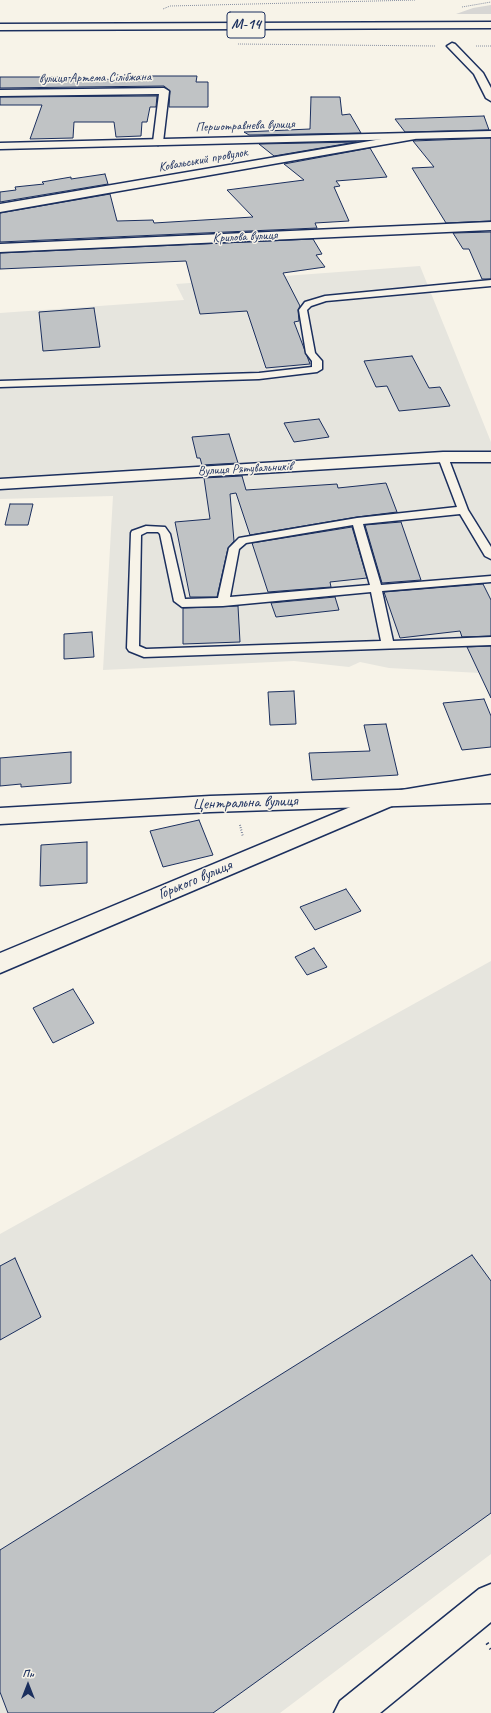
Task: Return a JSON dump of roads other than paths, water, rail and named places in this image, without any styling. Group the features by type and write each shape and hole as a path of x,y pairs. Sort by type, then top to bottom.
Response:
{"main road":[{"path":"401,24 491,20"},
{"name":"М-14","path":"0,26 491,25"},
{"name":"М-14","path":"0,32 491,32"},
{"path":"452,46 478,73 491,98"},
{"name":"вулиця Артема Сілібжана","path":"0,93 164,91 158,142"},
{"name":"Першотравнева вулиця","path":"0,146 325,138 411,138 491,134"},
{"name":"Ковальський провулок","path":"0,208 25,205 411,138"},
{"name":"Крилова вулиця","path":"0,248 491,226"},
{"name":"Вулиця Рятувальників","path":"0,484 443,457 491,457"},
{"path":"391,798 491,783"},
{"name":"Центральна вулиця","path":"0,816 210,804 491,796"},
{"name":"Горького вулиця","path":"0,963 391,798"},
{"path":"352,1713 491,1601"}],"lane":[{"path":"0,384 259,376 317,369 317,362 311,353 302,310 308,304 325,299 491,283"},
{"path":"443,457 463,510 491,556"},
{"path":"223,602 234,548 243,540 357,521 463,510"},
{"path":"357,521 376,588 388,645"},
{"path":"491,580 186,604 180,601 165,534 161,529 146,529 136,533 133,648 144,653 491,641"}]}
